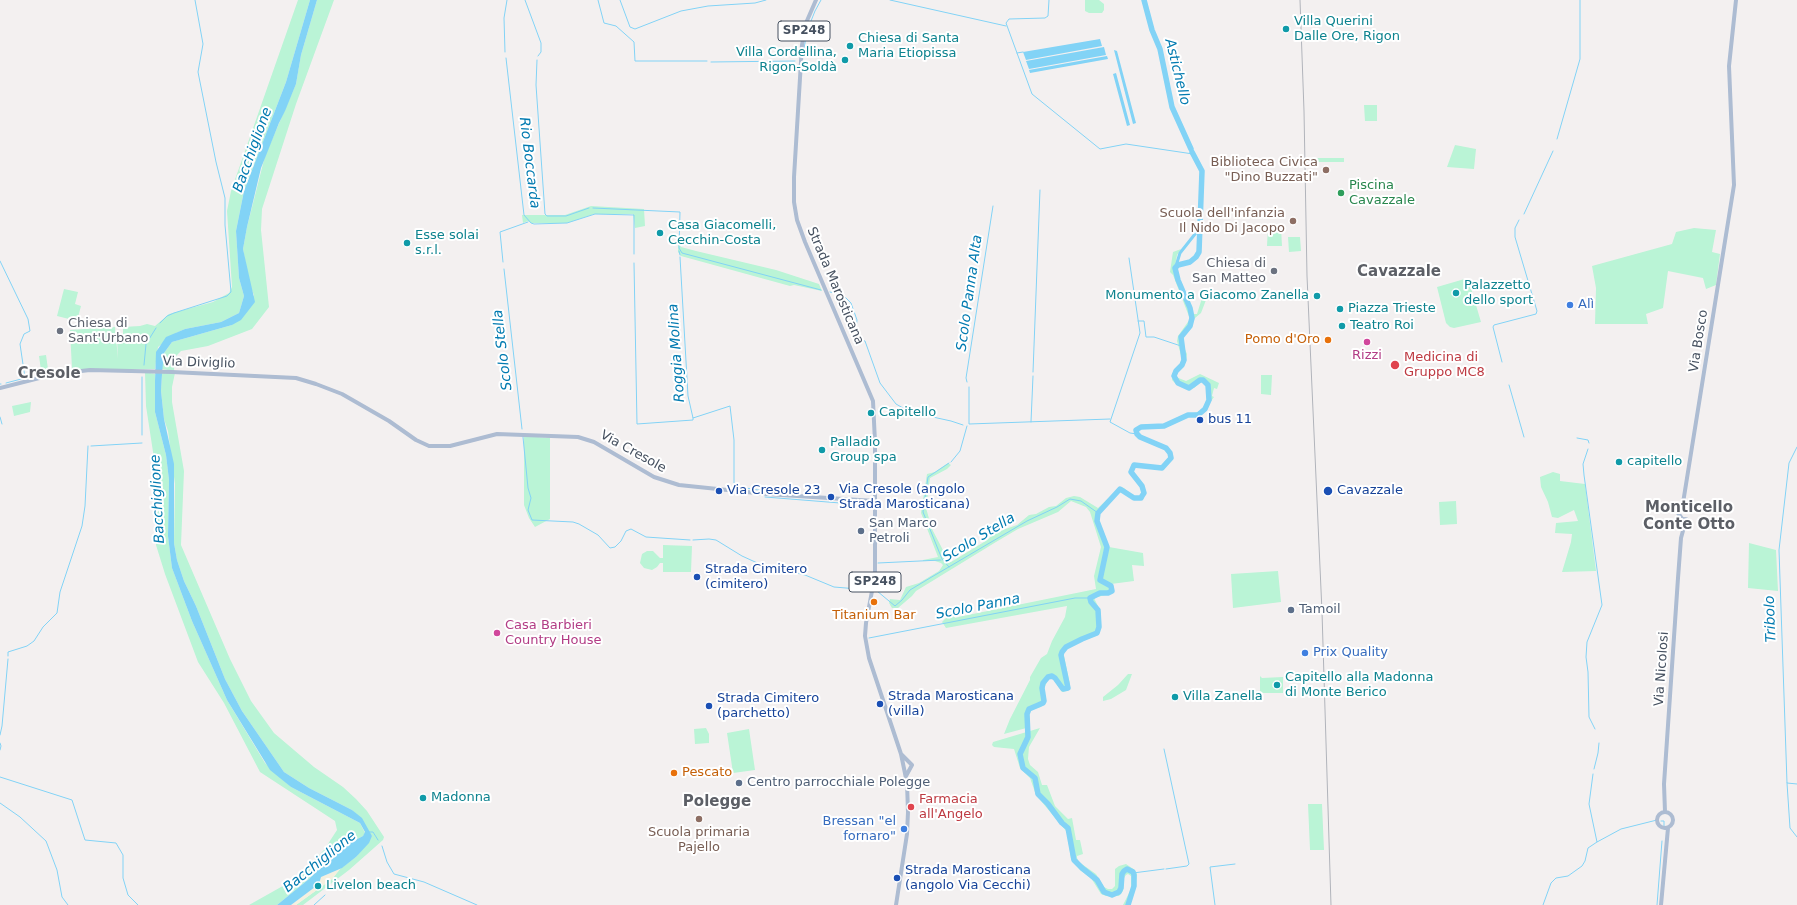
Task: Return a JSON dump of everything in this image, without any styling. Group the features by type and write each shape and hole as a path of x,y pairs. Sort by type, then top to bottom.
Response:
{"main road":[{"name":"Strada Marosticana","path":"816,0 806,23 802,45 794,177 795,208 805,242 873,403 875,501"},
{"name":"Via Bosco","path":"1683,520 1678,513 1683,503 1733,192 1734,170 1729,75 1736,0"},
{"name":"Via Diviglio","path":"0,388 55,374 72,372 148,371 296,378 330,389 389,420"},
{"name":"Via Cresole","path":"389,420 416,440 436,447 450,446 497,434 578,437 586,438 599,444 654,477 680,485 766,494 875,501"},
{"name":"SP248","path":"875,501 875,580 865,625 865,640 870,662 901,754 906,776 908,801 904,860 896,905"},
{"name":"Via Nicolosi","path":"1665,812 1664,784 1681,538 1684,527 1688,526 1689,522 1687,520 1683,520"},
{"name":"SP248","path":"901,754 912,765 909,770"},
{"path":"906,776 909,770 903,766 907,761"},
{"path":"1661,905 1668,828 1672,825 1673,818 1670,814 1665,812 1658,816 1657,821 1660,827 1668,828"}],"green space":[{"path":"298,0 310,0 286,82 244,191 236,231 239,278 244,296 239,313 221,322 185,329 176,333 158,347 155,369 72,369 70,330 115,327 118,359 117,336 123,335 123,327 147,324 155,326 169,314 213,302 229,293 232,287 227,211 231,191"},
{"path":"317,0 334,0 296,104 262,209 261,230 269,307 252,329 208,346 181,351 175,357 174,371 162,369 164,353 172,342 232,325 254,295 250,286 243,249 247,227 265,156 296,84 301,55"},
{"path":"1085,0 1099,0 1104,4 1104,10 1102,13 1089,13 1085,11"},
{"path":"1364,105 1377,105 1377,121 1365,121"},
{"path":"1455,145 1476,149 1474,169 1447,167"},
{"path":"1314,158 1344,158 1344,162 1314,162"},
{"path":"591,206 644,209 645,226 635,228 633,214 594,214 567,223 531,223 528,221 523,223 522,215 565,215"},
{"path":"1283,226 1281,228 1282,246 1267,246 1268,227"},
{"path":"1694,228 1716,230 1712,252 1720,254 1716,285 1706,289 1703,278 1668,271 1663,308 1646,314 1648,324 1595,324 1596,288 1592,266 1672,244 1676,232"},
{"path":"1288,237 1300,237 1301,251 1289,252"},
{"path":"678,242 681,247 776,270 819,284 822,291 794,285 790,286 681,256 678,252"},
{"path":"1181,249 1177,255 1175,266 1178,266 1178,276 1193,314 1197,314 1202,298 1206,300 1201,313 1195,318 1191,327 1183,336 1183,345 1187,354 1186,361 1184,366 1176,374 1176,377 1186,381 1200,374 1219,383 1217,389 1214,388 1212,396 1214,397 1200,415 1194,413 1201,411 1205,407 1207,401 1206,387 1204,383 1201,382 1194,388 1187,389 1176,384 1172,380 1174,370 1181,363 1181,355 1177,341 1178,336 1190,319 1173,275 1170,272 1173,252"},
{"path":"1468,278 1481,322 1454,328 1450,327 1446,323 1437,287"},
{"path":"64,289 78,292 75,304 81,306 77,321 57,316"},
{"path":"46,355 48,369 41,370 39,356"},
{"path":"145,372 155,374 155,412 166,455 169,480 168,536 172,568 192,621 227,700 265,763 291,787 360,823 365,833 363,836 346,845 332,855 309,879 277,905 249,905 297,878 324,850 337,830 335,821 260,772 224,703 198,662 165,574 156,545 157,478 146,406"},
{"path":"162,373 175,373 172,387 172,402 184,471 181,545 230,659 251,701 274,733 314,767 343,787 356,799 367,811 384,837 383,840 349,870 303,905 296,905 332,879 340,869 356,857 372,836 352,810 309,788 284,772 242,711 225,679 196,606 184,581 177,560 174,543 175,484 168,431 164,419 161,391"},
{"path":"1261,375 1272,375 1271,395 1261,394"},
{"path":"31,402 30,412 14,416 12,406"},
{"path":"524,436 550,438 550,519 535,527 529,518 524,505"},
{"path":"948,463 951,465 947,469 930,478 926,508 932,529 944,552 944,556 951,562 984,542 997,532 1017,525 1029,515 1036,514 1049,507 1056,506 1066,498 1074,496 1080,497 1098,508 1120,487 1124,488 1136,498 1141,496 1142,492 1145,490 1141,500 1133,499 1123,492 1119,493 1099,512 1098,516 1099,524 1109,547 1143,553 1144,566 1132,565 1134,581 1111,584 1113,593 1094,598 1100,610 1101,625 1097,634 1071,645 1064,651 1070,684 1067,691 1062,692 1053,679 1049,677 1043,691 1045,703 1041,707 1031,710 1029,713 1030,727 1004,734 1030,680 1030,677 1041,658 1047,654 1065,617 1067,606 946,628 942,622 946,618 950,618 950,614 953,614 955,618 1096,589 1094,576 1101,547 1090,512 1086,507 1071,501 1058,512 1018,529 996,542 916,591 898,608 892,608 889,603 890,599 900,600 906,587 919,583 939,571 943,565 935,561 923,561 938,557 921,513 927,474 935,472"},
{"path":"1553,472 1560,474 1560,481 1585,484 1596,571 1562,572 1572,534 1555,533 1556,523 1578,521 1574,510 1558,518 1552,517 1548,502 1541,487 1540,477"},
{"path":"1456,501 1457,524 1440,525 1439,502"},
{"path":"1749,543 1776,550 1778,591 1748,588"},
{"path":"663,545 692,546 691,572 663,572 663,563 660,563 652,570 644,568 640,563 642,554 647,551 653,551 660,558 663,558"},
{"path":"1278,571 1281,602 1233,608 1231,574"},
{"path":"1128,674 1132,674 1126,690 1111,699 1103,701 1103,697 1118,685"},
{"path":"1260,676 1262,678 1283,677 1283,693 1260,693"},
{"path":"706,728 709,734 709,743 695,744 694,729"},
{"path":"1040,728 1029,747 1028,759 1030,765 1038,772 1042,785 1047,785 1055,806 1068,819 1072,818 1076,840 1080,840 1083,854 1077,856 1077,858 1079,862 1096,874 1104,887 1112,889 1115,886 1115,869 1119,866 1126,864 1135,870 1137,874 1136,883 1129,905 1123,905 1131,889 1131,876 1128,874 1124,878 1123,891 1119,896 1106,896 1101,894 1091,878 1080,870 1071,859 1067,832 1036,795 1030,778 1020,768 1014,749 994,747 992,745 993,742"},
{"path":"749,729 755,770 733,773 727,733"},
{"path":"1308,804 1322,804 1324,850 1310,850"}],"sand":[{"name":"Livelon beach","path":"340,869 332,879 296,905 291,905 319,884 321,877"}],"water":[{"path":"310,0 317,0 301,55 296,84 261,168 247,227 243,249 255,302 241,320 232,325 172,342 164,353 161,391 164,419 174,464 174,543 177,560 184,581 196,606 225,679 242,711 284,772 309,788 352,810 362,818 372,836 369,843 356,857 342,868 321,877 319,884 291,905 277,905 309,879 332,855 346,845 363,836 365,832 360,823 291,787 270,770 227,700 192,621 172,568 168,536 169,480 166,455 155,412 156,352 166,337 185,329 221,322 239,313 244,296 239,278 236,231 244,191 286,82"},
{"path":"1100,39 1102,46 1026,60 1023,52"},
{"path":"1104,47 1106,55 1029,69 1026,61"},
{"path":"1114,50 1117,51 1136,123 1133,124"},
{"path":"1107,56 1108,59 1030,73 1029,70"},
{"path":"1116,73 1130,125 1127,126 1113,74"}],"waterway":[{"path":"160,323 167,316 227,296 231,292 225,225 225,198 216,162 198,72 203,44 195,0"},
{"name":"Rio Boccarda","path":"505,52 504,18 507,0"},
{"path":"525,0 541,43 541,52 538,56"},
{"path":"598,0 604,23 616,26 634,42 635,61 707,61"},
{"name":"Roggia Molina","path":"620,0 630,27 635,29 681,11 708,6 755,3 766,0"},
{"path":"804,49 807,31 821,0"},
{"name":"Roggia Molina","path":"890,0 1006,26"},
{"name":"Roggia Molina","path":"1049,0 1048,16 1045,18 1009,19 1006,23 1032,94 1100,149 1126,144 1193,154"},
{"name":"Astichello","path":"1144,0 1152,30 1160,49 1172,107 1191,149"},
{"path":"1557,139 1580,59 1580,0"},
{"name":"Roggia Molina","path":"1017,53 1023,52"},
{"name":"Rio Boccarda","path":"506,58 524,215 531,223 534,224 567,223 595,214 634,215 634,254"},
{"path":"537,60 536,85 545,214 547,216 566,216 589,208"},
{"path":"711,62 795,61"},
{"path":"1524,214 1553,151"},
{"name":"Astichello","path":"1128,905 1134,886 1133,872 1127,869 1124,871 1122,874 1121,888 1119,892 1112,895 1104,892 1097,880 1074,860 1068,828 1038,794 1035,778 1023,768 1020,754 1028,737 1027,714 1029,709 1043,703 1044,701 1042,688 1043,683 1048,677 1052,676 1063,689 1068,688 1061,655 1062,652 1066,647 1097,633 1099,627 1098,610 1091,602 1090,598 1100,593 1108,593 1112,591 1111,586 1100,580 1107,547 1097,521 1098,513 1120,489 1134,498 1141,498 1144,493 1142,486 1131,472 1134,465 1162,468 1171,458 1170,453 1166,448 1140,437 1136,430 1141,427 1164,426 1188,415 1198,415 1205,409 1209,400 1208,385 1203,380 1200,380 1189,388 1178,383 1174,376 1184,360 1181,337 1190,326 1192,318 1190,308 1178,280 1175,268 1178,265 1190,262 1199,252 1202,171 1192,152"},
{"path":"1033,372 1040,190"},
{"name":"Scolo Panna Alta","path":"967,382 966,378 993,206"},
{"path":"593,208 680,212 679,248 682,253 821,290"},
{"path":"1502,362 1493,327 1494,325 1536,314 1537,311 1515,237 1515,228 1519,220"},
{"name":"Scolo Stella","path":"503,262 500,232 528,222"},
{"path":"1176,266 1180,253 1199,229"},
{"name":"Roggia Molina","path":"679,251 680,255"},
{"name":"Roggia Molina","path":"680,257 688,396 693,418 730,406 734,440 734,486 764,491"},
{"path":"1129,258 1140,333 1110,422 1130,433 1137,434"},
{"path":"0,261 28,319 30,331 24,334 20,344 25,378 6,383"},
{"name":"Rio Boccarda","path":"634,263 637,424 693,420 693,418"},
{"name":"Scolo Stella","path":"504,269 522,429"},
{"path":"830,292 843,295 851,303 857,320 855,338 865,341 880,383 896,404 910,412 963,425"},
{"path":"1138,321 1144,321 1146,337 1154,337 1181,346"},
{"path":"144,365 146,344 156,328"},
{"path":"1031,422 1033,376"},
{"path":"142,377 142,435"},
{"path":"1509,385 1524,437"},
{"path":"969,387 969,424 1110,419"},
{"path":"0,417 2,424"},
{"path":"951,462 960,451 967,426"},
{"name":"Scolo Stella","path":"523,437 528,488 531,498 528,510 532,520 573,522 579,524 598,535 610,548 615,547 621,541 626,531 631,529 646,537 690,540"},
{"path":"1577,438 1588,440 1589,443"},
{"path":"91,446 142,443"},
{"path":"8,656 8,652 27,646 34,641 43,627 57,613 60,592 82,526 85,506 88,446"},
{"name":"Tribolo","path":"1797,447 1789,463 1779,550 1787,783 1797,784"},
{"path":"1588,449 1583,464 1602,605 1587,642 1586,657 1588,672 1589,717 1595,729"},
{"path":"949,463 928,477 923,512 942,559 949,567"},
{"name":"Roggia Molina","path":"765,497 840,503 862,503 869,505"},
{"name":"Scolo Stella","path":"877,591 895,606 910,590 1027,521 1057,507 1070,499 1081,501 1098,513"},
{"name":"Scolo Stella","path":"693,540 716,540 742,556 764,566 783,568 834,587 870,590"},
{"name":"Roggia Molina","path":"878,563 941,560"},
{"name":"Scolo Panna","path":"869,638 1075,598 1090,598"},
{"path":"0,735 8,659"},
{"path":"0,743 0,750"},
{"path":"1594,769 1599,743"},
{"path":"1164,749 1189,864 1187,866 1166,869"},
{"path":"1593,774 1589,804 1597,842 1621,829 1657,820"},
{"path":"0,777 72,800 85,840 116,843 123,855 123,878 128,895 138,905"},
{"path":"1787,783 1790,828 1797,837"},
{"path":"0,803 20,817 46,841 57,870 62,897 68,905"},
{"path":"1661,821 1664,821 1664,829"},
{"path":"369,832 373,832 378,840"},
{"path":"1657,905 1662,841"},
{"path":"1543,905 1551,883 1556,878 1568,876 1582,866 1585,861 1588,848 1597,842"},
{"path":"382,846 387,862 394,874 424,882 477,905"},
{"path":"1215,905 1210,867 1235,864"},
{"path":"1133,873 1164,869"},
{"path":"314,905 325,895"}],"railway":[{"path":"1300,0 1307,276 1322,612 1331,905"}],"place":[{"name":"Villa Querini Dalle Ore, Rigon","path":"1286,29"},
{"name":"Chiesa di Santa Maria Etiopissa","path":"850,46"},
{"name":"Villa Cordellina, Rigon-Soldà","path":"845,60"},
{"name":"Biblioteca Civica \"Dino Buzzati\"","path":"1326,170"},
{"name":"Piscina Cavazzale","path":"1341,193"},
{"name":"Scuola dell'infanzia Il Nido Di Jacopo","path":"1293,221"},
{"name":"Casa Giacomelli, Cecchin-Costa","path":"660,233"},
{"name":"Esse solai s.r.l.","path":"407,243"},
{"name":"Chiesa di San Matteo","path":"1274,271"},
{"name":"Palazzetto dello sport","path":"1456,293"},
{"name":"Monumento a Giacomo Zanella","path":"1317,296"},
{"name":"Alì","path":"1570,305"},
{"name":"Piazza Trieste","path":"1340,309"},
{"name":"Teatro Roi","path":"1342,326"},
{"name":"Chiesa di Sant'Urbano","path":"60,331"},
{"name":"Pomo d'Oro","path":"1328,340"},
{"name":"Rizzi","path":"1367,342"},
{"name":"Medicina di Gruppo MC8","path":"1395,365"},
{"name":"Capitello","path":"871,413"},
{"name":"bus 11","path":"1200,420"},
{"name":"Palladio Group spa","path":"822,450"},
{"name":"capitello","path":"1619,462"},
{"name":"Via Cresole 23","path":"719,491"},
{"name":"Cavazzale","path":"1328,491"},
{"name":"Via Cresole (angolo Strada Marosticana)","path":"831,497"},
{"name":"San Marco Petroli","path":"861,531"},
{"name":"Strada Cimitero (cimitero)","path":"697,577"},
{"name":"Titanium Bar","path":"874,602"},
{"name":"Tamoil","path":"1291,610"},
{"name":"Casa Barbieri Country House","path":"497,633"},
{"name":"Prix Quality","path":"1305,653"},
{"name":"Capitello alla Madonna di Monte Berico","path":"1277,685"},
{"name":"Villa Zanella","path":"1175,697"},
{"name":"Strada Marosticana (villa)","path":"880,704"},
{"name":"Strada Cimitero (parchetto)","path":"709,706"},
{"name":"Pescato","path":"674,773"},
{"name":"Centro parrocchiale Polegge","path":"739,783"},
{"name":"Madonna","path":"423,798"},
{"name":"Farmacia all'Angelo","path":"911,807"},
{"name":"Scuola primaria Pajello","path":"699,819"},
{"name":"Bressan \"el fornaro\"","path":"904,829"},
{"name":"Strada Marosticana (angolo Via Cecchi)","path":"897,878"},
{"name":"Livelon beach","path":"318,886"}],"district":[{"name":"Cavazzale","path":"1399,272"},
{"name":"Cresole","path":"49,374"},
{"name":"Monticello Conte Otto","path":"1689,516"},
{"name":"Polegge","path":"717,802"}],"water label":[{"name":"Bacchiglione","path":"253,150"},
{"name":"Bacchiglione","path":"158,499"},
{"name":"Bacchiglione","path":"320,862"}]}
